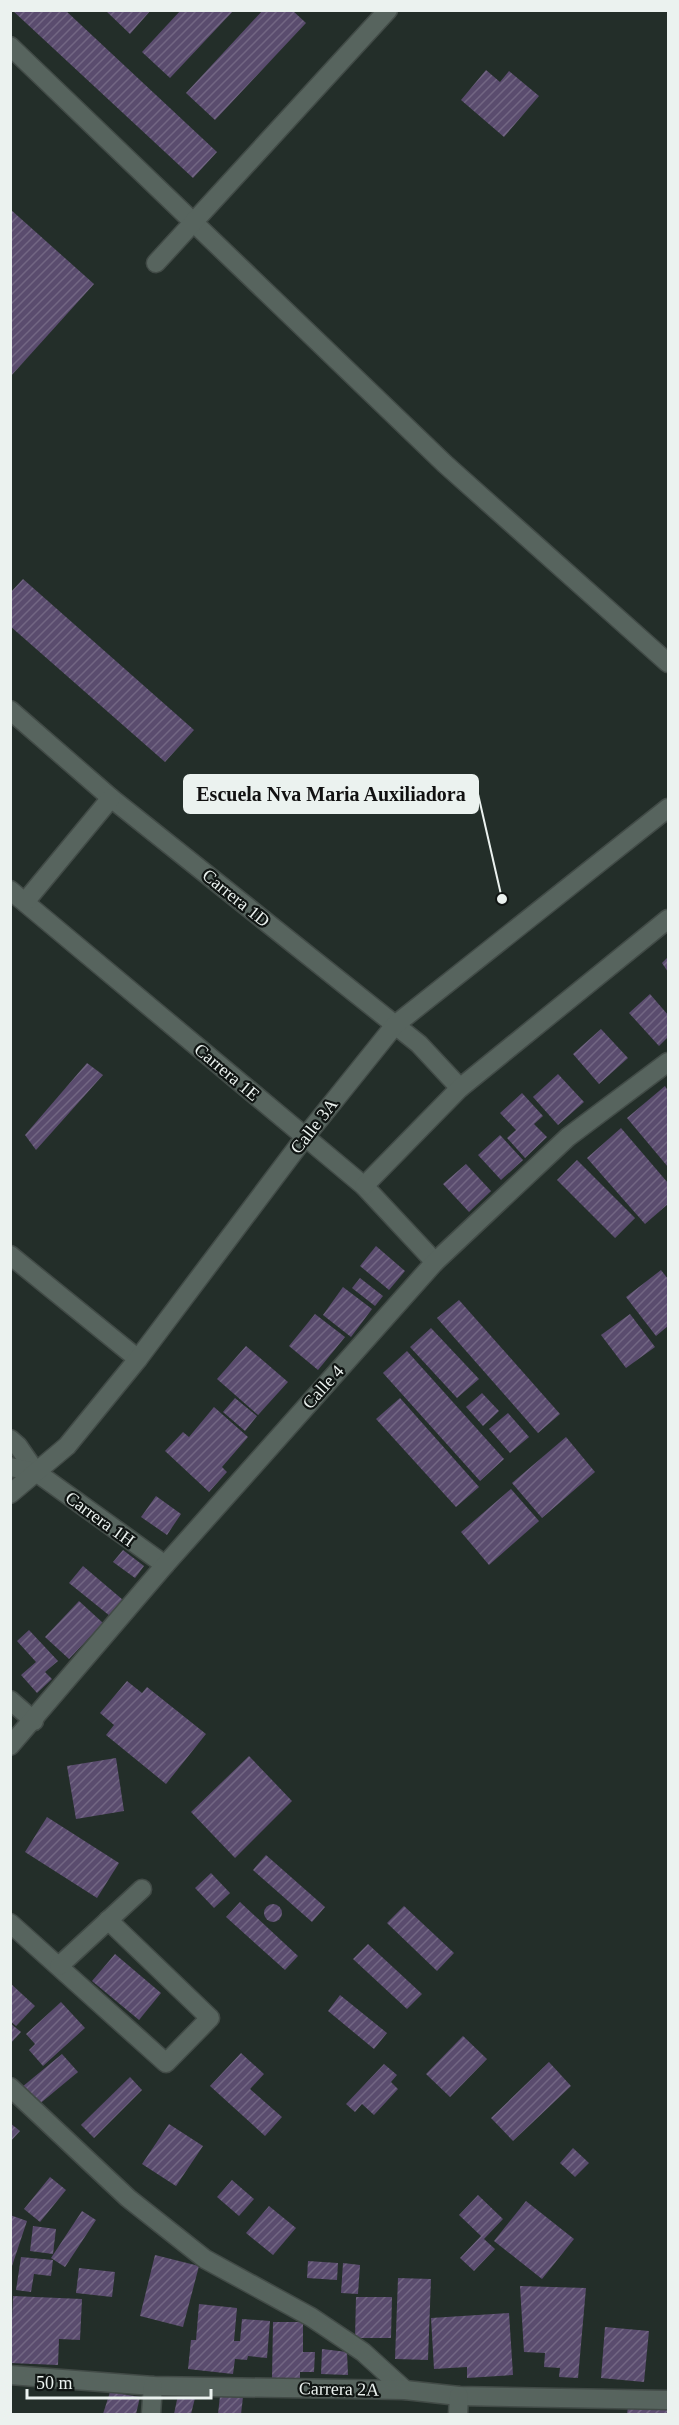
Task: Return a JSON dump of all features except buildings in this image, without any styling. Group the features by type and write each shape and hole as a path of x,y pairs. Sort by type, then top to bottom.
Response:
{"street":[{"path":"156,263 388,10"},
{"path":"10,46 444,464 669,663"},
{"name":"Carrera 1D","path":"10,710 111,798 419,1044 460,1088"},
{"path":"25,902 111,798"},
{"name":"Calle 3A","path":"10,1494 67,1446 138,1359 305,1137 394,1025 669,808"},
{"name":"Carrera 1E","path":"10,890 364,1186 435,1262"},
{"path":"364,1186 460,1088 669,919"},
{"name":"Calle 4","path":"10,1746 34,1721 165,1565 435,1262 568,1137 669,1062"},
{"path":"10,1255 138,1359"},
{"name":"Carrera 1H","path":"10,1439 18,1446 36,1472 165,1565"},
{"name":"Carrera 1H","path":"10,1467 36,1472"},
{"path":"10,1700 34,1721"},
{"path":"58,1966 142,1889"},
{"path":"10,1923 166,2063 210,2018 108,1920"},
{"path":"10,2087 128,2198 205,2259 310,2318 363,2352 405,2390"},
{"name":"Carrera 2A","path":"10,2375 153,2386 405,2390 459,2405 669,2400"},
{"path":"151,2415 153,2386"}],"place":[{"name":"Escuela Nva Maria Auxiliadora","path":"502,899"}]}
